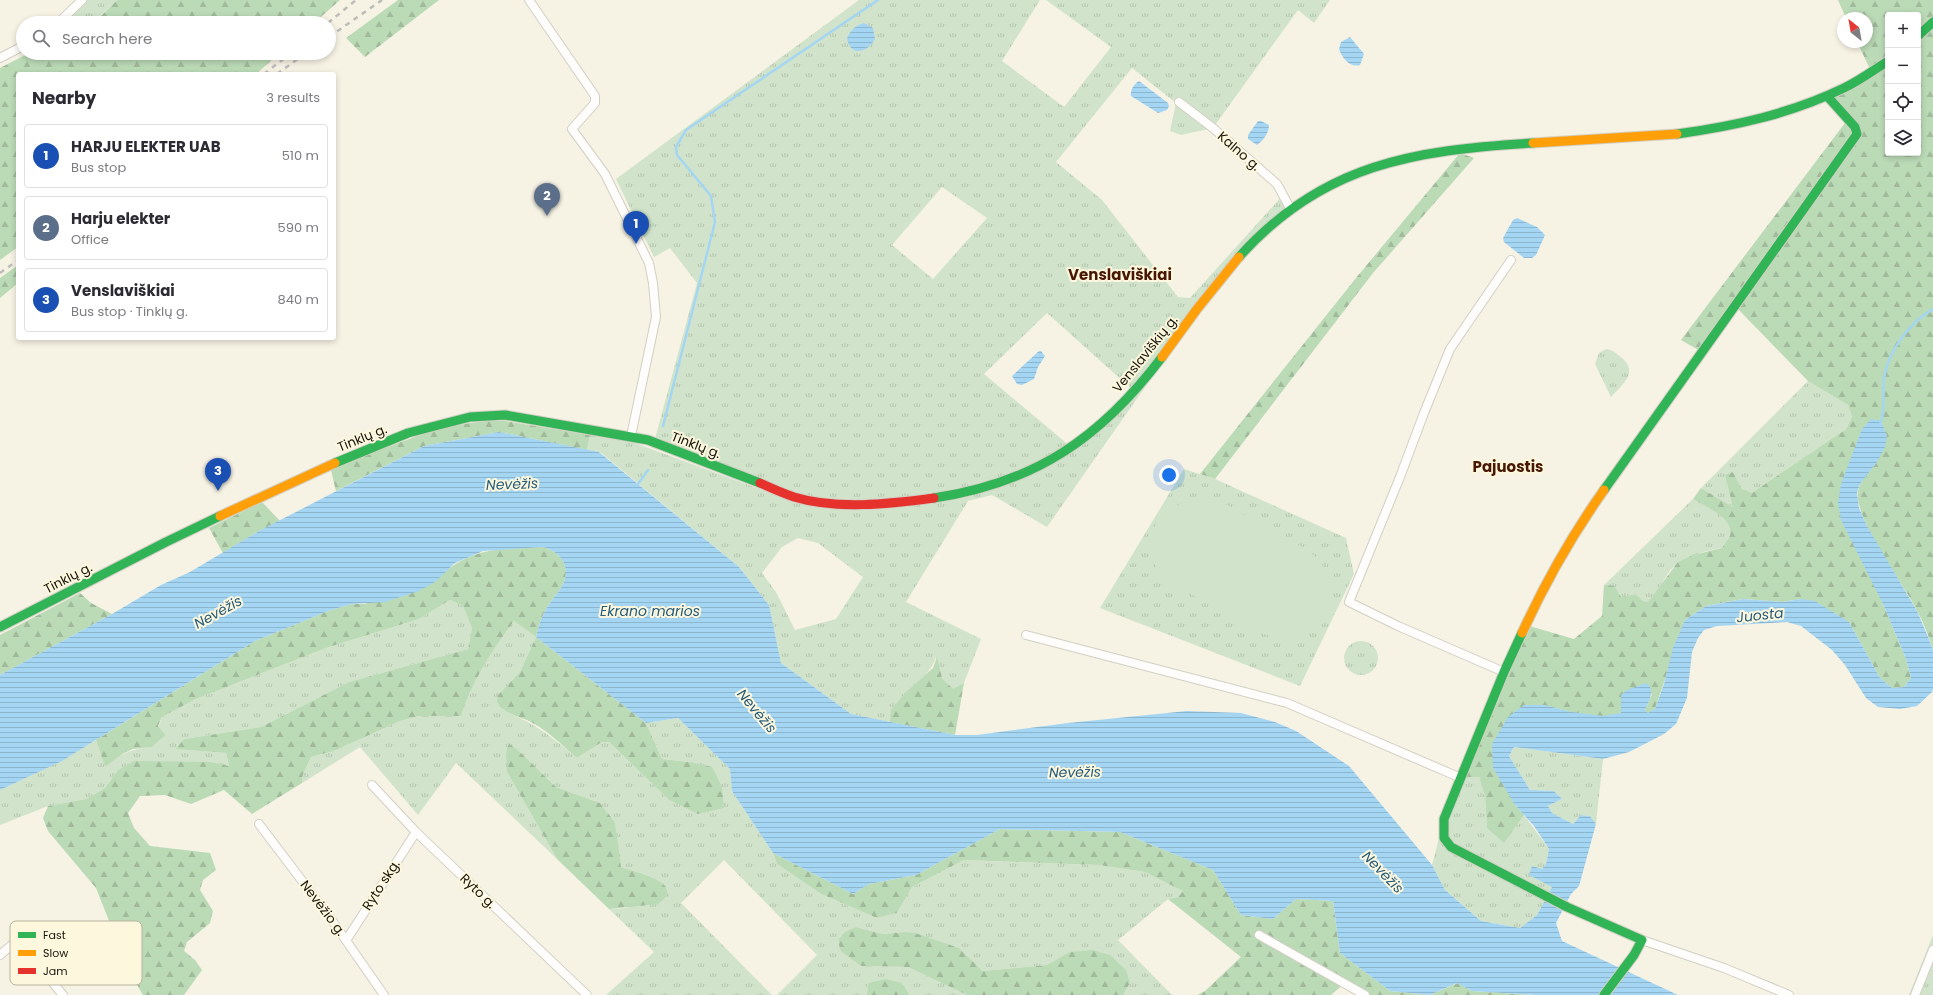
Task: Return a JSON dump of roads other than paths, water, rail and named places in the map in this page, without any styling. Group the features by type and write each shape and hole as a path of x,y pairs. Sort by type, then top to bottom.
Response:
{"main road":[{"path":"1921,33 1933,22"},
{"name":"Venslaviškių g.","path":"758,483 795,496 847,505 942,497 983,489 1037,468 1054,459 1089,433 1123,403 1156,365 1204,299 1240,256 1262,233 1290,208 1324,188 1375,165 1400,158 1471,148 1698,132 1756,122 1799,109 1828,97 1863,79 1885,63"},
{"path":"1604,995 1634,955 1642,940 1543,896 1451,847 1444,838 1444,820 1504,672 1536,602 1578,526 1857,134 1855,126 1828,97"},
{"name":"Tinklų g.","path":"0,628 166,542 259,498 369,448 408,433 452,421 486,415 505,416 631,436 654,442 758,483"}],"street":[{"path":"66,16 82,0"},
{"path":"529,0 595,96 595,103 572,128 605,174 649,263 654,283 656,317 631,436"},
{"path":"0,58 16,50"},
{"name":"Kalno g.","path":"1179,102 1213,128 1277,184 1290,208"},
{"path":"1504,672 1398,626 1349,602 1400,478 1450,349 1511,260"},
{"path":"1026,635 1286,703 1461,778"},
{"name":"Ryto g.","path":"372,785 416,832 587,995"},
{"name":"Nevėžio g.","path":"259,824 347,939 384,995"},
{"name":"Ryto skg.","path":"347,939 416,832"},
{"path":"1259,935 1365,995"},
{"path":"1642,940 1724,968 1789,995"},
{"path":"0,955 10,946"},
{"path":"1915,995 1933,950"},
{"path":"54,985 62,995"}],"water":[{"path":"864,23 873,28 875,39 872,44 864,50 856,51 849,45 847,39 849,33 853,29"},
{"path":"1350,37 1364,54 1360,65 1356,66 1347,62 1339,49 1341,42"},
{"path":"1139,81 1168,103 1169,106 1167,110 1158,113 1131,96 1133,87"},
{"path":"1258,121 1269,125 1265,136 1257,145 1248,139 1248,135"},
{"path":"1517,218 1537,227 1545,235 1536,255 1532,258 1524,258 1504,242 1503,238 1513,220"},
{"path":"1039,351 1041,351 1045,356 1038,367 1034,379 1022,385 1017,384 1012,376"},
{"name":"Ekrano marios","path":"1871,419 1881,421 1887,436 1885,447 1877,462 1860,484 1857,493 1859,508 1867,526 1917,611 1933,650 1933,689 1932,692 1917,706 1900,709 1878,707 1866,698 1845,665 1832,650 1801,626 1787,622 1717,626 1704,630 1698,638 1692,652 1687,698 1676,724 1664,734 1629,752 1603,759 1514,747 1509,756 1530,790 1554,791 1562,799 1548,806 1552,813 1573,824 1581,815 1590,816 1596,824 1579,886 1571,894 1556,923 1562,941 1678,995 1534,995 1472,991 1457,983 1430,995 1390,991 1340,953 1333,901 1296,899 1273,919 1241,915 1213,870 1120,832 1000,829 916,875 869,884 853,894 773,853 732,791 730,769 678,718 646,723 536,637 543,616 562,586 566,575 566,570 562,559 554,552 543,547 483,551 455,563 435,582 419,591 385,602 352,604 328,611 255,641 62,761 0,790 0,675 112,614 161,585 190,572 259,531 424,446 499,432 599,452 739,567 769,605 781,663 851,714 955,735 977,735 1068,723 1187,711 1241,713 1275,722 1296,731 1349,766 1432,865 1445,890 1481,921 1520,928 1537,915 1552,887 1529,875 1532,866 1542,869 1546,864 1549,849 1534,826 1515,805 1493,768 1492,744 1508,717 1524,705 1544,705 1572,712 1603,716 1621,713 1621,695 1627,690 1646,683 1651,689 1651,696 1645,710 1648,713 1655,709 1664,684 1673,648 1685,620 1706,606 1743,599 1782,602 1801,599 1815,601 1849,622 1880,678 1892,688 1904,687 1911,678 1906,659 1883,604 1841,520 1838,503 1841,484 1862,429"}],"waterway":[{"path":"663,426 715,222 711,196 677,155 676,147 686,130 878,0"},
{"name":"Juosta","path":"1880,424 1883,414 1884,378 1890,358 1901,338 1908,329 1916,321 1933,309"},
{"path":"638,484 648,470"}],"railway":[{"path":"336,16 356,0"},
{"path":"336,32 382,0"},
{"path":"267,72 282,60"},
{"path":"280,72 296,60"},
{"path":"0,273 16,261"}],"place":[{"name":"Harju elekter","path":"547,216"},
{"name":"HARJU ELEKTER UAB","path":"636,244"},
{"name":"Venslaviškiai","path":"218,491"}],"district":[{"name":"Venslaviškiai","path":"1120,274"},
{"name":"Pajuostis","path":"1508,466"}],"water label":[{"name":"Nevėžis","path":"512,484"},
{"name":"Nevėžis","path":"218,612"},
{"name":"Nevėžis","path":"757,711"},
{"name":"Nevėžis","path":"1075,772"},
{"name":"Nevėžis","path":"1383,872"}]}
